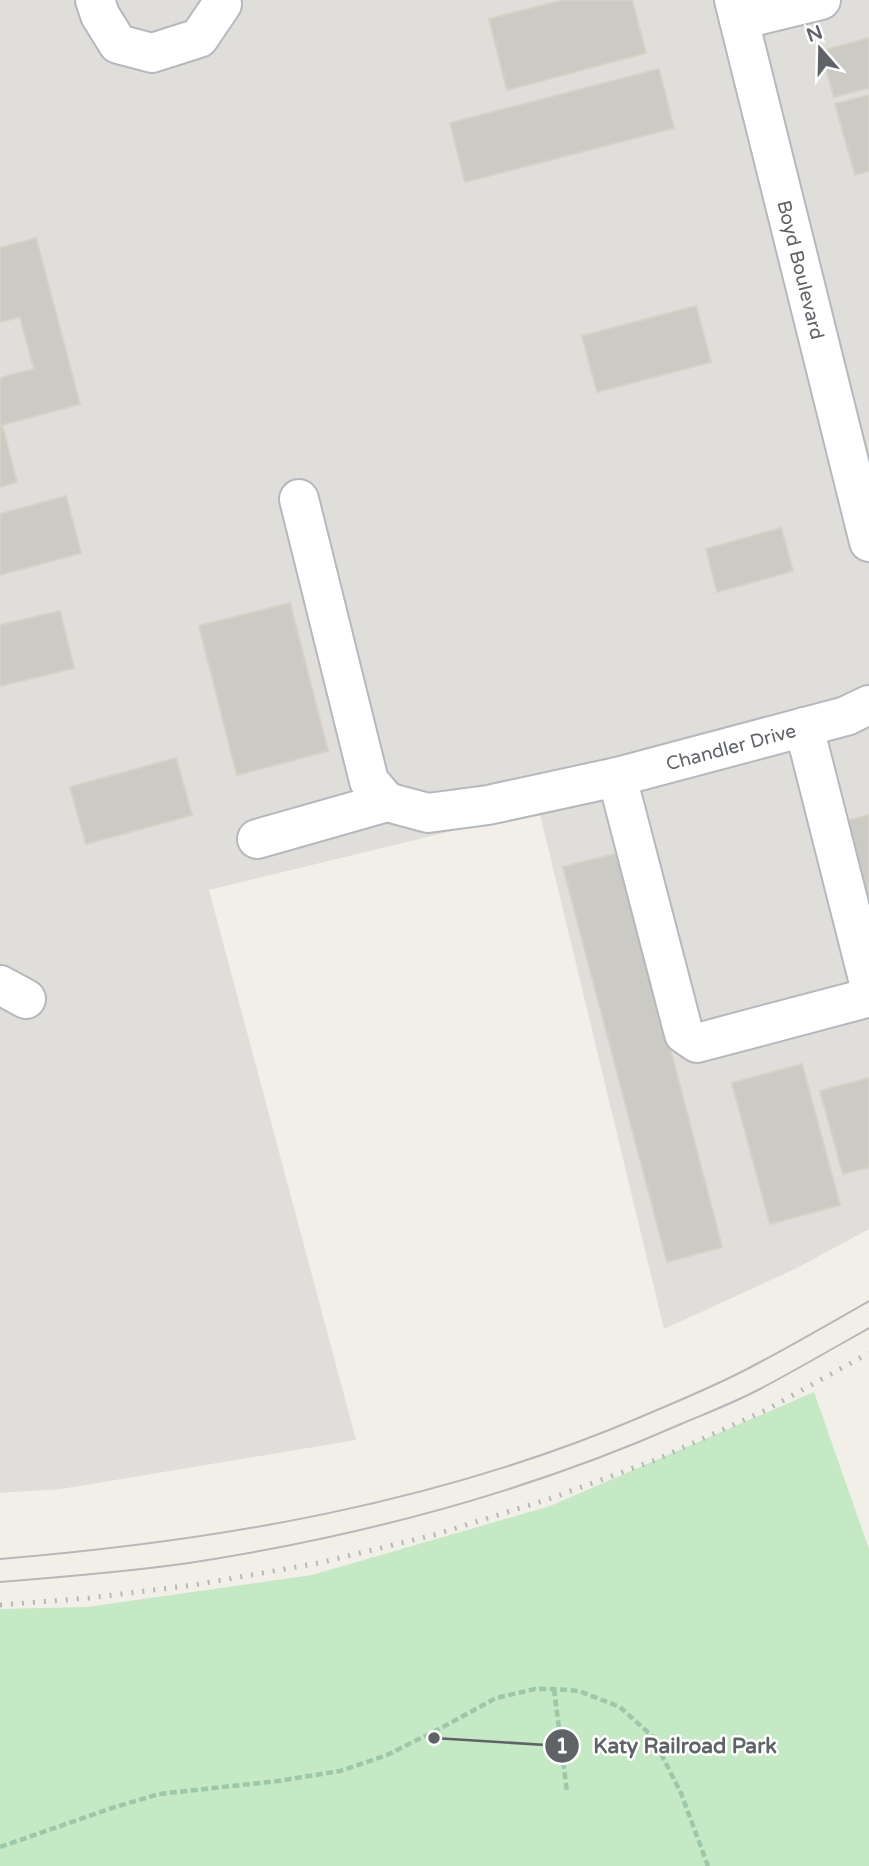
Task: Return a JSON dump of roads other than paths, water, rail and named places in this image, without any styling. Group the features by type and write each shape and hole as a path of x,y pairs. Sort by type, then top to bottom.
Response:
{"street":[{"path":"95,0 100,15 118,44 152,53 198,38 222,4 221,0"},
{"path":"736,10 821,0"},
{"name":"Boyd Boulevard","path":"736,10 855,428 869,542"},
{"path":"257,839 387,802 369,781 299,499"},
{"name":"Chandler Drive","path":"387,802 428,813 488,805 617,777 858,710"},
{"path":"804,727 869,983"},
{"path":"617,777 684,1034 697,1043 863,999 869,989"}],"tram line":[{"path":"0,1559 246,1529 408,1495 488,1473 566,1446 710,1387 869,1301"},
{"path":"0,1582 189,1563 315,1540 440,1510 562,1471 720,1408 749,1395 869,1328"}],"railway":[{"path":"0,1605 89,1598 194,1585 319,1563 434,1535 549,1499 658,1459 766,1410 869,1353"}],"place":[{"name":"Katy Railroad Park","path":"434,1738"}]}
